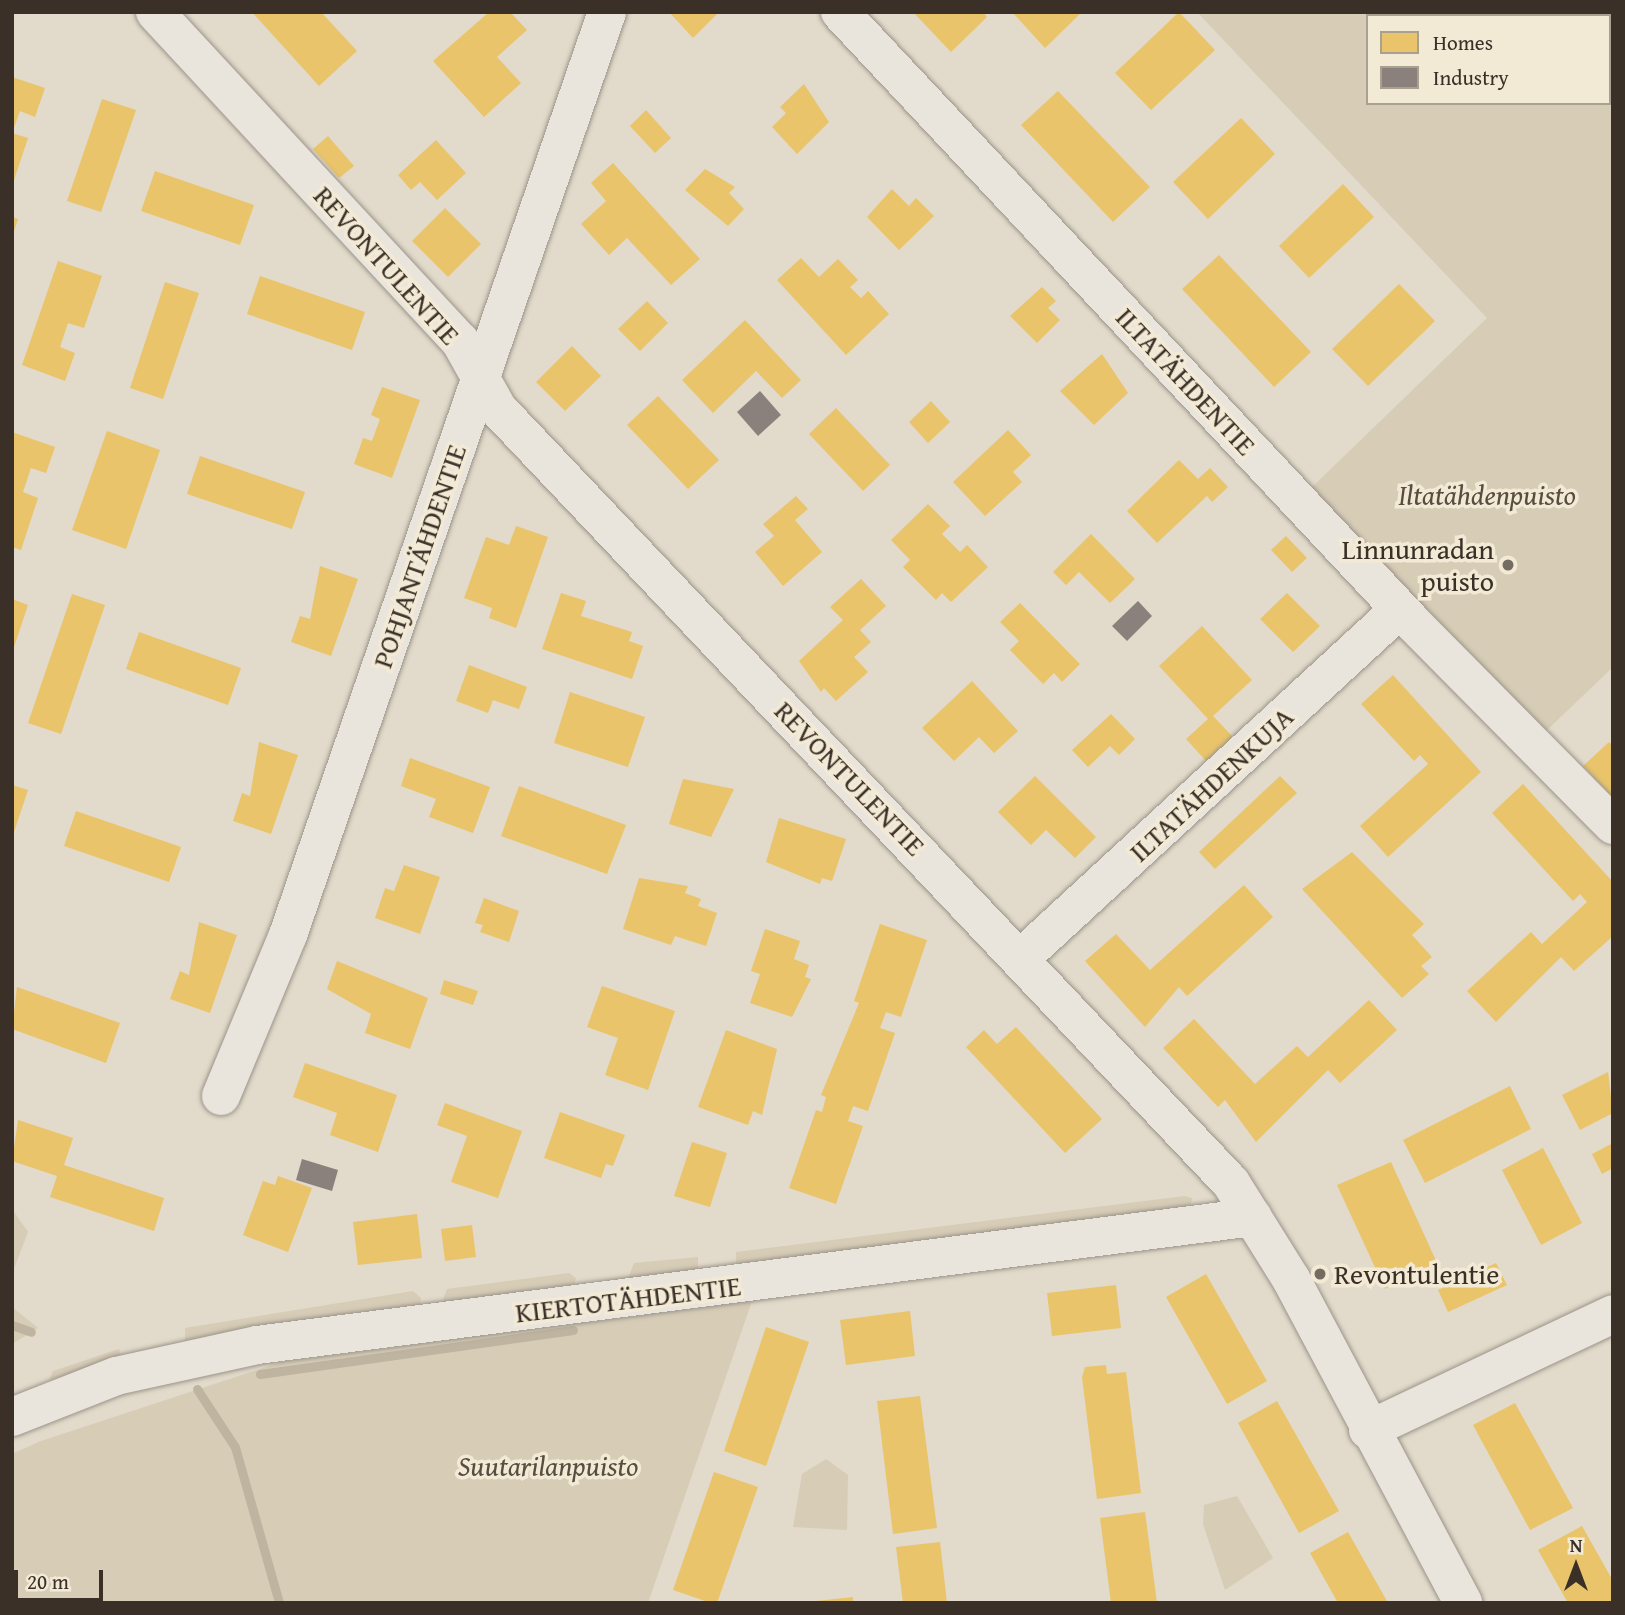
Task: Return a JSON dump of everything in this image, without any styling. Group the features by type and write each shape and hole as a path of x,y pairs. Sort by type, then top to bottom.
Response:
{"street":[{"name":"REVONTULENTIE","path":"155,12 460,341 479,381 498,409 1192,1139 1253,1217 1463,1603"},
{"name":"POHJANTÄHDENTIE","path":"221,1096 288,935 607,12"},
{"name":"ILTATÄHDENTIE","path":"841,12 1532,749 1565,773 1613,825"},
{"name":"ILTATÄHDENKUJA","path":"1021,958 1400,608"},
{"name":"KIERTOTÄHDENTIE","path":"12,1417 116,1376 257,1345 1253,1217"},
{"path":"1368,1430 1613,1314"}],"green space":[{"name":"Iltatähdenpuisto","path":"1197,12 1379,12 1366,14 1366,105 1611,105 1611,24 1613,25 1613,667 1544,733 1309,490 1487,318"},
{"path":"1600,12 1602,14 1530,14"},
{"path":"1185,1196 1192,1198 1190,1209 736,1266 736,1252"},
{"path":"12,1209 28,1232 12,1274"},
{"path":"698,1257 698,1274 626,1283 634,1263"},
{"path":"569,1273 576,1278 573,1290 449,1307 443,1299 447,1289"},
{"path":"413,1291 421,1298 420,1310 185,1342 185,1328"},
{"name":"Suutarilanpuisto","path":"752,1301 648,1603 12,1603 12,1454 41,1441 281,1362"},
{"path":"12,1307 38,1328 12,1344"},
{"path":"119,1349 122,1360 49,1380 53,1371"},
{"path":"826,1459 848,1475 847,1530 793,1527 802,1474"},
{"path":"1237,1496 1273,1558 1225,1590 1203,1524 1204,1505"}],"building: Homes":[{"path":"252,12 321,12 357,51 319,86"},
{"path":"489,12 510,12 527,30 497,57 521,83 484,117 433,61"},
{"path":"669,12 719,12 693,38"},
{"path":"913,12 983,12 987,17 951,52"},
{"path":"1012,12 1082,12 1045,48"},
{"path":"1179,12 1215,50 1151,110 1115,73"},
{"path":"1460,12 1492,12 1490,14"},
{"path":"12,77 45,88 35,117 20,111 12,133"},
{"path":"804,84 829,122 797,154 772,127 786,113 780,107"},
{"path":"1058,91 1150,187 1113,222 1021,125"},
{"path":"102,99 136,110 101,212 67,201"},
{"path":"646,110 671,138 655,153 630,126"},
{"path":"1241,118 1275,154 1208,219 1173,182"},
{"path":"12,133 28,138 13,183 12,183"},
{"path":"328,136 354,166 339,178 313,149"},
{"path":"436,140 466,173 437,200 420,182 411,190 398,175"},
{"path":"613,163 700,259 671,285 627,238 609,255 581,224 606,201 591,183"},
{"path":"705,169 735,187 729,193 744,209 728,226 685,190"},
{"path":"155,171 254,205 240,245 141,211"},
{"path":"1343,184 1374,217 1309,278 1279,246"},
{"path":"892,189 909,206 916,198 934,216 899,250 867,217"},
{"path":"445,208 481,244 448,277 412,241"},
{"path":"12,217 18,219 13,234 12,234"},
{"path":"1219,255 1311,352 1274,387 1182,289"},
{"path":"801,258 819,277 838,259 858,280 850,287 861,298 868,291 889,314 846,355 777,280"},
{"path":"58,261 102,276 84,328 68,323 60,347 75,353 65,381 22,365"},
{"path":"260,276 365,312 352,350 247,314"},
{"path":"165,282 199,293 163,399 130,388"},
{"path":"1399,284 1435,321 1368,386 1332,349"},
{"path":"1042,287 1056,301 1048,308 1060,320 1037,343 1010,316"},
{"path":"647,301 668,323 640,351 618,329"},
{"path":"745,320 801,380 782,398 756,371 713,413 682,380"},
{"path":"572,346 601,376 565,411 536,382"},
{"path":"1102,354 1128,393 1094,425 1060,391"},
{"path":"382,387 420,400 392,478 354,464 363,438 372,441 380,419 371,415"},
{"path":"658,396 719,460 688,489 627,425"},
{"path":"931,401 950,422 928,443 909,422"},
{"path":"836,408 890,465 863,491 809,434"},
{"path":"1008,430 1031,455 1013,472 1022,482 985,516 953,482"},
{"path":"107,431 160,450 126,549 72,530"},
{"path":"12,432 55,447 46,473 31,468 23,492 38,498 21,550 12,547"},
{"path":"200,456 305,492 292,529 187,494"},
{"path":"1179,460 1198,479 1210,468 1228,487 1212,502 1207,496 1157,543 1127,511"},
{"path":"796,496 808,509 795,520 822,552 783,586 755,552 774,536 763,524"},
{"path":"928,504 950,526 942,534 960,552 967,545 988,567 951,602 942,593 936,600 903,567 910,560 891,540"},
{"path":"516,526 548,537 516,628 489,618 492,608 464,598 486,537 509,545"},
{"path":"1091,534 1135,579 1110,603 1079,572 1066,585 1053,572"},
{"path":"1286,536 1307,558 1292,572 1271,550"},
{"path":"320,566 358,579 331,656 291,642 300,616 310,619"},
{"path":"861,579 886,606 860,630 871,642 854,657 868,672 836,701 824,688 821,692 799,661 843,620 830,607"},
{"path":"561,593 586,601 581,616 632,632 629,641 643,646 632,679 542,649"},
{"path":"1287,593 1320,626 1293,652 1260,619"},
{"path":"72,594 105,605 61,734 28,723"},
{"path":"12,599 28,605 13,650 12,650"},
{"path":"1020,603 1080,664 1062,682 1054,673 1043,684 1010,650 1019,641 1000,622"},
{"path":"1202,626 1252,680 1213,716 1233,737 1207,762 1186,739 1208,719 1159,666"},
{"path":"139,632 241,668 228,705 126,669"},
{"path":"469,665 527,687 519,709 493,700 488,713 456,701"},
{"path":"1393,675 1481,772 1388,857 1360,826 1428,764 1420,755 1414,761 1361,704"},
{"path":"972,681 1018,731 994,753 979,737 954,761 922,728"},
{"path":"570,692 645,717 628,767 554,743"},
{"path":"1111,714 1135,739 1119,755 1110,746 1088,767 1072,750"},
{"path":"259,742 298,755 271,834 233,821 242,793 250,796"},
{"path":"1609,742 1613,746 1611,796 1583,766"},
{"path":"410,758 490,787 473,833 429,817 436,799 401,786"},
{"path":"1035,776 1096,837 1075,858 1046,830 1031,845 998,812"},
{"path":"1280,776 1297,793 1215,869 1199,852"},
{"path":"683,779 734,789 711,837 669,824"},
{"path":"1523,784 1613,882 1613,936 1574,971 1561,957 1496,1022 1467,991 1531,932 1542,944 1587,902 1580,894 1573,901 1492,813"},
{"path":"12,785 28,790 13,835 12,835"},
{"path":"519,786 626,825 607,874 501,836"},
{"path":"76,811 181,847 169,882 64,846"},
{"path":"779,818 846,839 832,881 822,878 820,884 766,862"},
{"path":"1352,852 1424,924 1412,935 1432,957 1421,966 1429,974 1402,998 1302,889"},
{"path":"404,865 440,877 420,934 375,918 385,888 394,891"},
{"path":"639,878 688,886 685,893 701,899 698,906 717,913 706,946 675,936 671,945 623,929"},
{"path":"1244,885 1273,917 1187,996 1179,987 1145,1027 1085,961 1116,934 1150,970"},
{"path":"484,898 519,911 509,942 480,932 483,925 475,923"},
{"path":"199,922 237,935 210,1013 170,999 180,971 189,975"},
{"path":"880,924 927,940 901,1017 886,1012 880,1028 895,1033 868,1111 853,1106 848,1121 863,1126 836,1204 789,1188 816,1110 822,1112 826,1097 821,1095 859,1003 854,1001"},
{"path":"765,929 800,941 794,959 809,965 805,977 811,979 792,1017 750,1003 760,974 751,971"},
{"path":"337,961 428,998 410,1049 365,1033 371,1014 327,989"},
{"path":"444,980 478,991 473,1005 440,994"},
{"path":"602,986 675,1011 648,1090 605,1075 618,1038 587,1027"},
{"path":"17,987 120,1023 106,1063 12,1029"},
{"path":"1369,1000 1397,1030 1340,1083 1328,1070 1256,1142 1225,1100 1218,1107 1163,1048 1194,1019 1255,1084 1297,1046 1308,1057"},
{"path":"1016,1027 1102,1119 1065,1153 966,1047 984,1030 997,1044"},
{"path":"726,1030 777,1049 762,1115 753,1111 748,1125 698,1107"},
{"path":"305,1063 397,1095 378,1152 330,1135 337,1113 293,1097"},
{"path":"1608,1072 1613,1113 1580,1130 1562,1095"},
{"path":"1510,1086 1531,1129 1425,1183 1403,1140"},
{"path":"445,1103 522,1131 498,1198 451,1182 467,1136 437,1125"},
{"path":"560,1112 625,1135 613,1166 606,1164 601,1178 544,1158"},
{"path":"18,1120 73,1138 64,1165 164,1198 154,1231 50,1197 57,1176 12,1161"},
{"path":"692,1142 727,1153 710,1207 674,1196"},
{"path":"1613,1143 1613,1168 1602,1174 1592,1154"},
{"path":"1543,1148 1582,1223 1541,1245 1502,1170"},
{"path":"1391,1162 1438,1265 1385,1289 1337,1185"},
{"path":"278,1176 312,1188 288,1252 243,1235 263,1181 275,1185"},
{"path":"417,1214 422,1258 358,1265 353,1222"},
{"path":"472,1225 476,1257 445,1261 441,1229"},
{"path":"1496,1263 1507,1285 1448,1312 1438,1290"},
{"path":"1206,1274 1267,1381 1227,1404 1166,1297"},
{"path":"1116,1285 1121,1328 1052,1336 1047,1293"},
{"path":"910,1311 915,1356 846,1365 840,1320"},
{"path":"766,1327 809,1342 766,1466 724,1451"},
{"path":"1106,1365 1107,1374 1126,1372 1141,1493 1097,1499 1082,1377 1085,1367"},
{"path":"920,1396 937,1528 893,1534 877,1401"},
{"path":"1277,1401 1339,1511 1299,1533 1238,1423"},
{"path":"1515,1403 1573,1508 1530,1530 1473,1425"},
{"path":"714,1472 758,1487 717,1603 711,1603 673,1590"},
{"path":"1145,1512 1157,1603 1111,1603 1100,1518"},
{"path":"1582,1526 1613,1581 1613,1603 1568,1603 1538,1550"},
{"path":"1348,1532 1388,1603 1338,1603 1310,1553"},
{"path":"940,1542 947,1603 903,1603 896,1547"},
{"path":"853,1597 853,1603 816,1603 816,1601"}],"building: Industry":[{"path":"760,391 781,415 758,436 737,412"},
{"path":"1138,601 1152,616 1127,641 1112,626"},
{"path":"302,1159 338,1170 332,1191 296,1180"}],"waterway":[{"path":"12,1325 31,1332"},
{"path":"260,1374 573,1330"},
{"path":"197,1389 235,1447 279,1603"}],"place":[{"name":"Linnunradan puisto","path":"1508,565"},
{"name":"Revontulentie","path":"1320,1274"}]}
